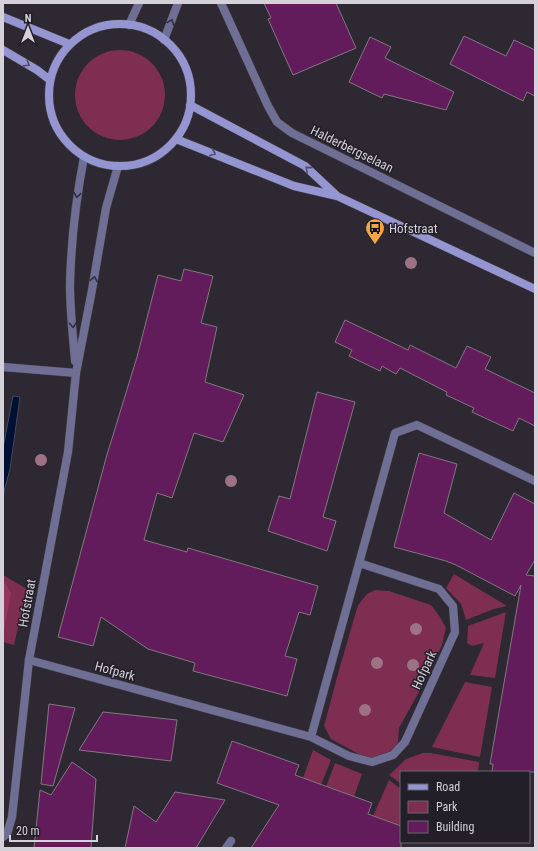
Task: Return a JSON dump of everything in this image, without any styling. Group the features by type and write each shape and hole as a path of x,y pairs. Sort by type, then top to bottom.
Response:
{"main road":[{"path":"3,17 69,44"},
{"path":"129,25 145,28 164,40 172,47 182,60 188,76 191,92 190,106 185,124 176,139 165,151 151,159 135,165 118,166 101,164 84,157 70,146 58,132 51,114 48,96 50,80 57,61 69,44 86,32 105,26 129,25"},
{"path":"3,50 37,70 50,80"},
{"path":"190,106 305,166 337,196"},
{"path":"176,139 294,186 337,196 535,289"}],"street":[{"path":"129,25 139,3"},
{"path":"164,40 178,3"},
{"name":"Halderbergselaan","path":"222,3 260,89 278,122 292,133 535,253"},
{"name":"Hofstraat","path":"76,373 70,286 71,246 76,200 84,157"},
{"name":"Hofstraat","path":"3,837 7,834 12,817 29,660 68,452 76,373 106,208 118,166"},
{"path":"3,367 76,373"},
{"path":"311,737 395,433 417,425 535,481"},
{"name":"Hofpark","path":"29,660 311,737 349,756 372,762 393,755 405,742 455,632 453,606 439,589 359,563"}],"green space":[{"path":"120,50 137,53 152,63 162,78 165,95 162,112 152,127 137,137 120,140 103,137 88,127 78,112 75,95 78,78 88,63 103,53"},
{"path":"454,574 507,606 494,609 466,620 461,604 446,588"},
{"path":"3,575 27,589 14,645 3,642"},
{"path":"375,590 389,591 431,605 446,628 442,645 399,728 398,742 394,750 368,759 331,739 324,726 358,605 367,594"},
{"path":"506,612 495,678 470,675 484,643 472,646 467,643 468,626"},
{"path":"465,682 492,687 480,757 432,747"},
{"path":"313,750 331,760 321,785 303,778"},
{"path":"423,753 431,753 479,762 478,771 400,771 400,783 389,775 406,759"},
{"path":"335,763 362,774 354,797 326,787"},
{"path":"389,780 400,788 400,826 373,816"}],"shaded area":[{"path":"3,580 11,593 3,637"}],"water":[{"path":"13,396 20,397 10,469 3,495 3,448"}],"building":[{"path":"264,3 336,3 356,48 293,75 268,19 271,18"},
{"path":"464,36 506,56 514,40 535,50 535,96 527,92 523,101 450,64"},
{"path":"370,37 391,47 385,58 454,92 446,110 384,94 382,98 349,82"},
{"path":"184,269 213,276 201,323 217,327 205,382 244,395 223,442 194,433 172,498 157,493 144,540 187,552 188,548 318,586 310,615 299,612 285,656 297,659 287,696 193,671 195,663 148,649 101,617 93,646 58,637 106,458 137,357 158,275 181,281"},
{"path":"345,320 408,350 410,345 456,368 467,346 491,357 485,369 535,393 535,426 519,418 513,431 472,412 474,408 446,395 447,392 400,368 396,374 382,366 380,371 349,356 352,350 335,342"},
{"path":"317,392 355,402 323,517 336,521 327,551 268,531 279,496 290,499"},
{"path":"419,453 457,464 444,513 491,540 514,493 535,504 535,560 526,575 535,576 535,772 492,771 493,764 490,764 521,585 515,596 456,565 394,547"},
{"path":"49,704 75,708 53,786 41,784"},
{"path":"103,712 177,720 171,761 79,750"},
{"path":"232,741 299,765 295,775 372,803 368,814 400,826 401,848 251,848 279,805 217,783"},
{"path":"72,762 96,779 91,848 34,848 40,790 51,795"},
{"path":"175,792 225,800 196,848 125,848 134,806 156,822"}],"place":[{"name":"Hofstraat","path":"375,245"}]}
